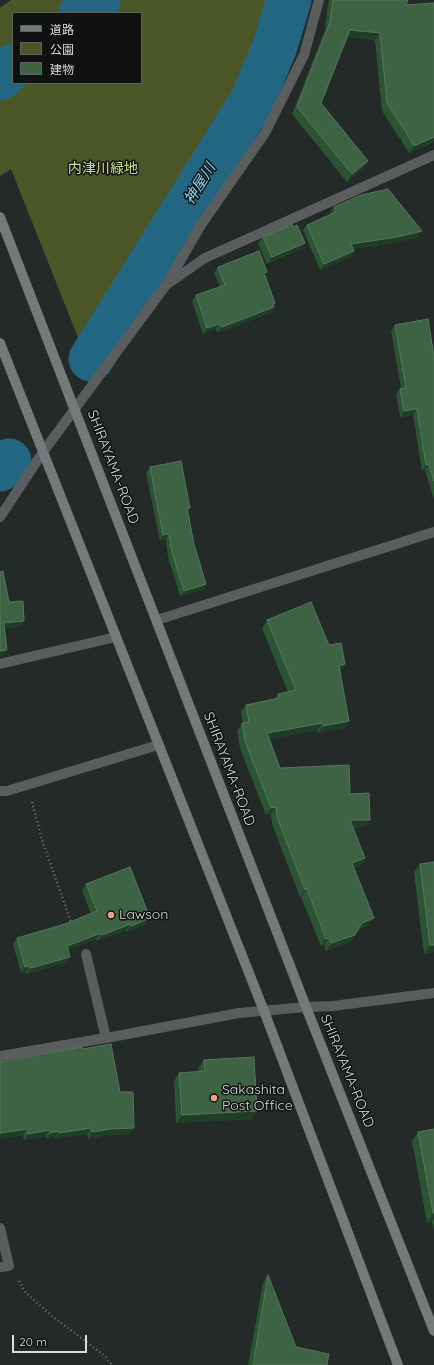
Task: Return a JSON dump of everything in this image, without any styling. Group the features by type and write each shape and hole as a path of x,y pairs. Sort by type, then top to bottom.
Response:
{"street":[{"path":"0,517 43,452 166,285 201,225 265,133 304,55 319,0"},
{"path":"166,285 206,258 434,155"},
{"name":"SHIRAYAMA-ROAD","path":"0,217 306,1007 434,1331"},
{"path":"0,343 264,1010 398,1365"},
{"path":"157,620 434,532"},
{"path":"0,664 116,637"},
{"path":"0,791 7,791 158,745"},
{"path":"86,954 106,1038"},
{"path":"0,1056 239,1013 306,1007 328,1007 434,993"},
{"path":"0,1228 4,1266"}],"path":[{"path":"27,784 42,840 73,926"},
{"path":"4,1266 26,1293 52,1316 105,1356 112,1365"}],"green space":[{"name":"内津川緑地","path":"11,0 280,0 259,69 149,260 85,355 11,169 0,176 0,8"}],"building":[{"path":"333,0 408,0 406,5 434,3 434,137 414,146 406,131 387,103 380,33 350,30 321,103 368,161 352,174 297,107 330,22"},
{"path":"388,189 422,231 397,237 351,244 354,251 324,264 307,225 336,212 334,207 361,195"},
{"path":"292,224 293,227 297,225 305,243 272,257 263,237"},
{"path":"259,251 267,272 264,273 275,303 273,304 274,307 222,327 220,324 207,328 196,295 225,285 218,267"},
{"path":"428,319 434,356 434,481 429,464 426,465 417,409 404,411 400,389 406,388 395,325"},
{"path":"181,461 190,508 187,508 194,544 206,584 184,591 172,552 169,534 163,535 150,467"},
{"path":"3,571 9,602 23,601 24,621 4,623 7,650 0,651 0,572"},
{"path":"311,602 329,645 341,643 345,664 339,666 349,721 323,726 323,723 267,733 280,768 349,765 350,794 369,793 370,820 350,820 365,858 352,863 374,918 362,923 355,935 331,943 329,938 326,939 307,889 305,890 277,817 276,807 271,808 245,741 242,723 249,722 246,705 279,698 278,694 296,690 267,620"},
{"path":"434,862 434,945 430,945 420,864"},
{"path":"130,867 150,918 131,926 131,924 102,935 101,933 67,946 70,957 31,968 30,966 25,967 17,938 65,924 97,911 86,884"},
{"path":"111,1044 120,1092 133,1092 134,1128 110,1129 92,1132 91,1128 59,1133 59,1131 50,1133 50,1130 28,1134 27,1129 0,1133 0,1062 82,1047 83,1049"},
{"path":"254,1057 257,1111 182,1115 179,1073 205,1071 204,1060"},
{"path":"434,1129 434,1213 433,1213 418,1132"},
{"path":"268,1275 296,1347 329,1354 327,1365 253,1365"}],"waterway":[{"path":"82,12 98,0"},
{"name":"神屋川","path":"91,359 252,101 275,46 289,0"},
{"path":"0,78 12,67"},
{"name":"神屋川","path":"0,469 9,461"}],"place":[{"name":"Lawson","path":"111,915"},
{"name":"Sakashita Post Office","path":"214,1098"}]}
